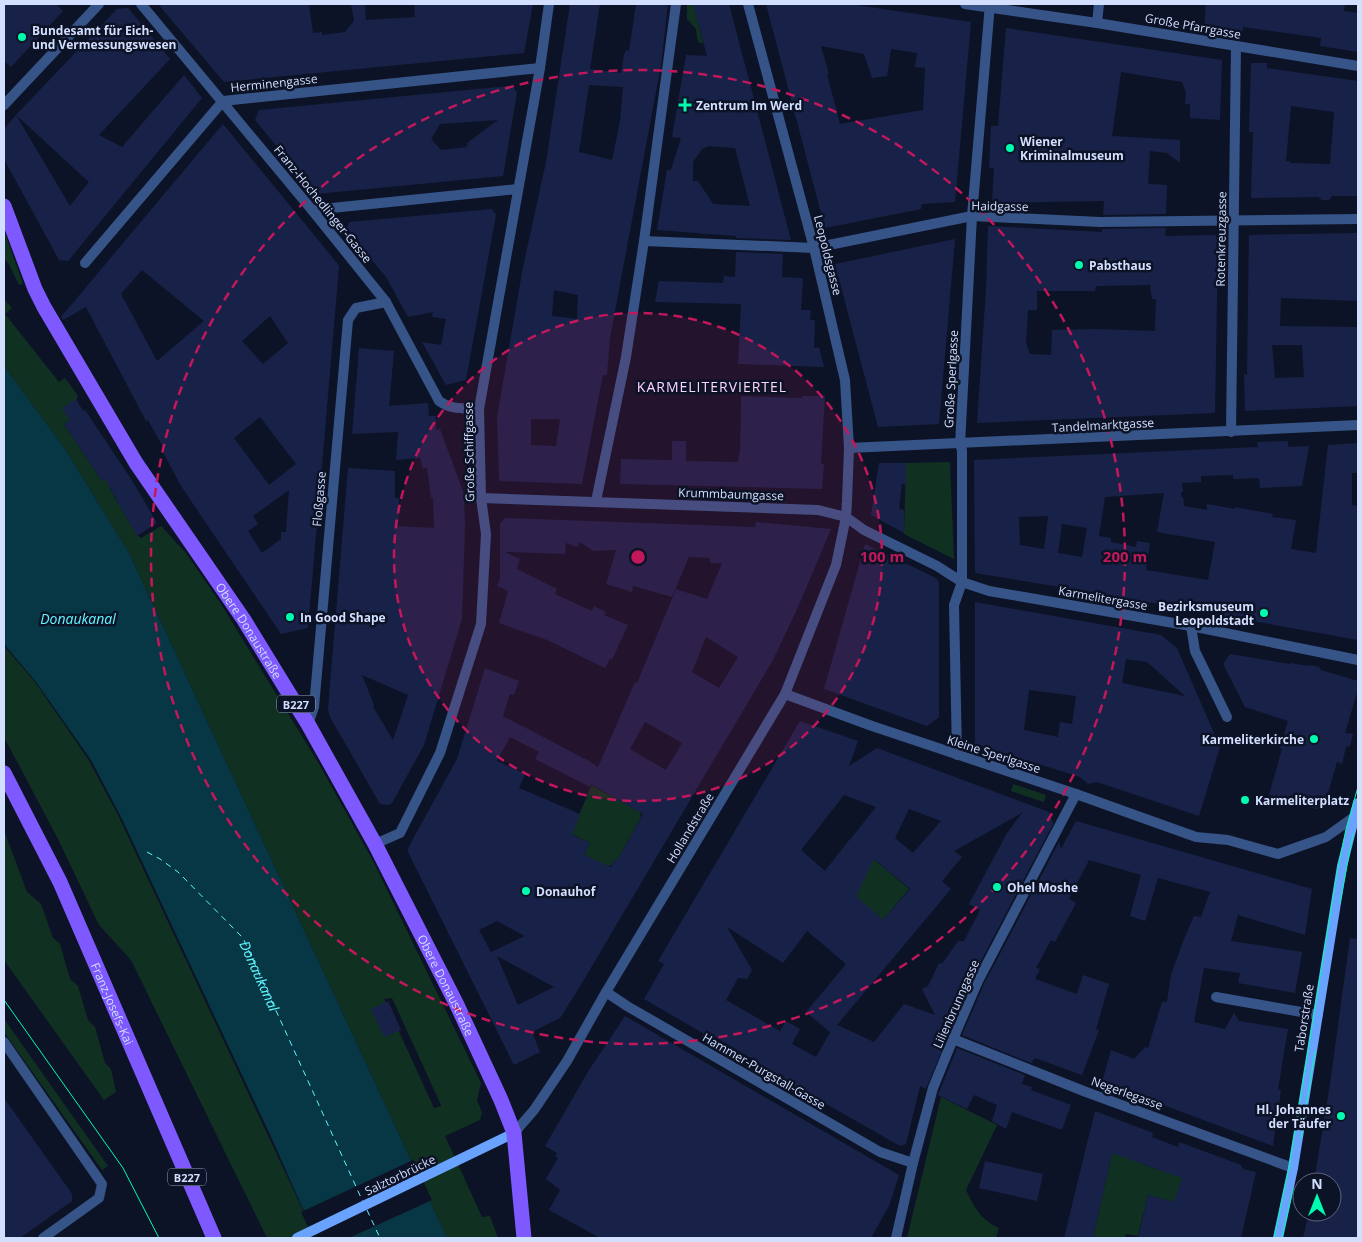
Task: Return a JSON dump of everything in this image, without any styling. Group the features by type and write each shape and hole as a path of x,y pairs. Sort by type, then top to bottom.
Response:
{"main road":[{"name":"Obere Donaustraße","path":"4,206 35,289 44,307 136,463 244,620 308,724 375,844 457,1005 501,1100 514,1134 524,1238"},
{"name":"Franz-Josefs-Kai","path":"4,772 64,891 214,1238"},
{"name":"Taborstraße","path":"1278,1238 1292,1168 1342,866 1358,803"},
{"name":"Salztorbrücke","path":"297,1238 514,1134"}],"street":[{"path":"4,105 99,4"},
{"name":"Franz-Hochedlinger-Gasse","path":"141,4 386,302 439,401 446,406 479,409"},
{"name":"Große Schiffgasse","path":"375,844 400,833 440,753 481,624 486,534 481,498 479,409 540,68 549,4"},
{"path":"596,501 623,375 644,241 676,4"},
{"name":"Leopoldsgasse","path":"748,4 814,248 845,380 849,448 846,516"},
{"name":"Große Pfarrgasse","path":"965,4 990,6 1358,66"},
{"path":"1096,23 1099,4"},
{"name":"Große Sperlgasse","path":"957,755 954,605 962,582 962,450 960,444 972,216 990,6"},
{"name":"Rotenkreuzgasse","path":"1231,432 1236,46"},
{"name":"Herminengasse","path":"85,262 222,101 540,68"},
{"path":"312,210 518,189"},
{"name":"Haidgasse","path":"644,241 814,248 972,216 1100,222 1358,219"},
{"name":"Floßgasse","path":"308,724 314,707 348,320 356,308 386,302"},
{"name":"Tandelmarktgasse","path":"849,448 1358,425"},
{"name":"Krummbaumgasse","path":"481,498 818,510 846,516 864,530 937,566 962,582"},
{"name":"Hollandstraße","path":"514,1134 534,1110 567,1061 606,992 785,694 836,565 846,516"},
{"name":"Karmelitergasse","path":"962,582 989,591 1191,626 1358,660"},
{"path":"1191,626 1195,651 1227,717"},
{"name":"Kleine Sperlgasse","path":"785,694 1196,837 1208,834 1278,854 1326,838 1356,816"},
{"name":"Lilienbrunngasse","path":"896,1238 913,1163 934,1088 953,1039 978,981 1076,794"},
{"name":"Hammer-Purgstall-Gasse","path":"606,992 627,1006 880,1152 913,1163"},
{"path":"1216,997 1318,1015"},
{"name":"Negerlegasse","path":"953,1039 1086,1092 1292,1168"},
{"path":"4,1042 102,1184 99,1198 44,1238"}],"green space":[{"path":"687,4 698,4 694,6 703,43 699,43 696,29 687,19"},
{"path":"4,230 23,284 19,285 9,264 4,259"},
{"path":"4,299 12,308 5,314 59,382 65,378 78,396 70,420 64,424 102,481 110,475 110,489 137,535 141,538 161,526 186,553 221,604 319,764 373,861 481,1083 477,1100 482,1113 480,1120 445,1136 482,1217 490,1216 498,1238 447,1238 129,553 65,449 4,366","holes":["392,998 441,1105 434,1108 384,999"]},
{"path":"950,462 954,559 904,534 906,463"},
{"path":"4,646 35,682 88,759 118,815 316,1238 267,1238 131,960 99,925 58,839 4,737"},
{"path":"595,777 593,786 640,812 641,817 618,859 608,866 584,855 590,843 571,834"},
{"path":"1013,784 1046,795 1044,802 1011,791"},
{"path":"4,830 27,892 41,904 53,938 60,944 70,979 78,986 88,1020 95,1027 105,1063 111,1069 116,1092 104,1100 4,960"},
{"path":"850,839 909,889 883,920 825,871"},
{"path":"4,1019 108,1166 102,1170 4,1032"},
{"path":"941,1097 997,1125 966,1190 979,1212 987,1221 999,1228 996,1238 907,1238"},
{"path":"1110,1146 1145,1165 1163,1171 1184,1174 1174,1202 1148,1195 1138,1236 1126,1234 1125,1238 1093,1238 1111,1158 1107,1157"}],"water":[{"name":"Donaukanal","path":"4,366 65,449 129,553 447,1238 316,1238 272,1139 122,819 91,760 36,682 4,644"}],"pier":[{"path":"413,1160 432,1200 349,1238 313,1238 301,1212"}],"building":[{"name":"Bundesamt für Eich- und Vermessungswesen","path":"4,4 56,4 63,11 11,67 4,61"},
{"path":"158,4 309,4 313,33 322,32 322,35 345,32 354,21 351,4 365,4 366,20 415,17 414,4 533,4 524,53 224,82"},
{"path":"570,4 600,4 590,69 621,73 624,55 626,50 629,51 636,4 668,4 661,65 610,338 607,375 603,375 582,484 499,481 497,417 523,267 546,162","holes":["589,85 623,87 620,121 612,160 579,152","554,290 578,295 577,319 552,316","531,419 560,419 556,446 531,445"]},
{"path":"693,4 729,4 791,240 736,238 736,236 657,230 667,170 671,170 681,138 672,137 686,55 707,56","holes":["709,146 735,148 750,206 713,204 698,181 693,181 693,162 702,149"]},
{"path":"766,4 849,4 971,22 955,202 922,204 921,209 825,228","holes":["821,46 864,54 872,78 887,76 891,49 917,53 915,67 925,68 923,110 840,124"]},
{"path":"1206,4 1345,4 1344,11 1358,13 1358,52 1320,46 1321,38 1243,27 1242,35 1204,29"},
{"path":"128,8 170,59 99,135 122,147 184,75 202,98 68,261 59,260 4,159 4,129 16,115 117,9","holes":["16,115 89,182 70,206"]},
{"path":"1006,28 1222,60 1220,120 1190,118 1190,104 1185,104 1186,93 1182,82 1121,72 1112,136 1180,140 1180,163 1167,153 1150,151 1148,184 1167,185 1166,214 1103,215 1104,201 992,203 994,168 989,168 991,126 998,126"},
{"path":"1251,63 1267,63 1267,68 1358,81 1358,196 1332,196 1329,200 1322,200 1318,197 1251,198 1253,132 1249,132","holes":["1291,106 1334,112 1330,164 1290,163 1290,161 1286,161"]},
{"path":"509,86 513,87 517,93 503,176 316,194 255,120 259,110","holes":["498,120 467,143 467,147 441,150 431,139 440,124"]},
{"path":"223,124 339,267 308,628 281,634 181,486 162,450 164,449 148,420 146,421 86,307 63,320 61,317","holes":["142,270 204,321 157,361 121,294","270,316 288,343 263,364 242,341","260,417 296,464 269,485 234,438","289,490 286,532 281,532 281,539 262,553 248,531 258,524 253,516"]},
{"path":"492,209 496,215 466,380 446,385 422,342 441,345 446,319 432,317 433,312 408,317 386,277 346,230 349,222"},
{"path":"988,226 1102,232 1102,229 1166,228 1165,236 1215,235 1218,240 1215,413 977,423 986,289","holes":["1150,285 1152,299 1156,299 1155,331 1052,330 1051,355 1030,354 1026,343 1028,310 1037,310 1037,291 1095,291 1096,286"]},
{"path":"1358,233 1358,301 1281,298 1280,326 1358,327 1358,406 1245,411 1244,374 1247,375 1249,235","holes":["1272,345 1302,345 1304,377 1275,378"]},
{"path":"955,239 939,424 878,427 835,264"},
{"path":"736,252 783,254 782,277 803,278 801,310 811,310 810,320 815,320 814,348 819,347 824,367 738,364 741,304 655,302 659,281 723,283 724,276 735,277"},
{"path":"359,348 394,351 389,406 428,403 429,416 436,416 436,430 440,429 464,494 465,528 462,619 424,745 392,803 389,805 380,804 330,717 328,709 348,468 395,471 395,498 399,498 398,526 434,528 433,498 431,498 427,467 423,469 420,458 396,460 398,432 352,434","holes":["362,675 408,695 393,740 373,707 374,705"]},
{"path":"741,396 802,398 802,396 825,396 821,464 824,464 822,489 620,484 621,459 672,460 672,441 686,441 686,461 738,462"},
{"path":"76,399 133,482 157,523 137,536 105,479 102,481 64,424 70,420 62,408"},
{"path":"1288,441 1288,447 1309,446 1302,486 1260,488 1259,478 1233,479 1233,475 1201,476 1201,482 1182,483 1183,492 1181,492 1181,497 1183,497 1184,506 1207,510 1207,504 1235,509 1235,507 1273,514 1272,517 1296,520 1291,549 1316,553 1328,445 1358,443 1358,473 1352,473 1352,505 1358,506 1358,640 975,573 974,460 1258,447 1257,442","holes":["1164,493 1157,532 1215,542 1208,580 1146,570 1150,543 1137,541 1136,547 1111,542 1111,538 1099,536 1105,497","1048,516 1044,549 1020,545 1019,517","1062,524 1087,528 1082,557 1058,553"]},
{"path":"879,463 906,463 906,485 902,484 899,509 904,510 904,533 871,515"},
{"path":"505,518 755,527 756,522 831,529 799,605 773,660 560,1018 532,1032 540,1052 514,1065 408,852 408,848 457,759 485,668 519,681 514,695 510,694 503,716 598,767 635,682 637,683 676,589 707,599 722,563 710,563 710,558 689,557 672,597 633,586 632,592 606,584 616,550 593,551 580,542 577,547 566,543 565,554 505,552 520,559 517,569 557,589 555,594 592,611 594,606 606,612 604,615 628,625 612,660 610,659 605,668 547,640 499,623 508,591 497,586 500,579 500,523","holes":["706,637 738,657 719,688 692,672","645,722 682,743 666,770 630,749","510,737 539,752 535,759 590,787 591,784 643,814 618,859 616,859 611,867 584,855 590,843 572,835 580,814 519,788 525,774 497,761","497,921 525,936 491,952 479,930","497,956 554,987 518,1005"]},
{"path":"865,544 936,578 939,583 939,717 927,726 824,689"},
{"path":"975,602 1161,635 1177,648 1220,747 1199,816 1097,782 1088,784 1080,777 975,744","holes":["1126,659 1147,662 1185,696 1122,683","1029,690 1076,696 1072,724 1060,722 1058,737 1024,730"]},
{"name":"Karmeliterkirche","path":"1230,654 1290,664 1310,665 1358,681 1358,689 1345,733 1353,734 1350,746 1346,747 1342,764 1337,762 1323,811 1269,795 1288,721 1245,707 1223,664"},
{"path":"800,721 858,741 849,766 877,748 1049,812 1053,824 972,978 926,1089 920,1086 906,1144 900,1146 760,1066 761,1064 707,1032 706,1035 644,999 664,964 658,961","holes":["844,795 876,807 825,871 801,850","909,809 941,821 913,853 895,838","1022,813 1007,833 969,904 980,910 964,941 958,941 942,964 939,963 928,986 922,989 935,1015 904,1004 874,1042 837,1025 951,889 942,881 962,857 954,851","874,859 910,889 883,920 856,896","727,927 783,963 807,931 846,964 806,1012 831,1031 816,1057 792,1044 800,1029 786,1021 780,1031 726,1000 738,978 747,979 752,970"]},
{"path":"1076,821 1312,889 1305,935 1238,915 1231,941 1302,952 1295,993 1238,983 1240,973 1204,968 1194,1022 1225,1029 1234,1013 1239,1021 1288,1029 1278,1089 1281,1091 1273,1146 1102,1082 1111,1050 1134,1059 1145,1047 1148,1048 1162,1002 1167,1002 1171,975 1182,944 1194,916 1201,917 1210,892 1158,878 1145,921 1130,916 1141,875 1089,860 1069,899 1076,903 1055,942 1051,940 1036,968 1040,969 1035,979 1077,994 1083,975 1109,984 1096,1029 1099,1030 1082,1075 1035,1058 1031,1063 962,1035 984,984 1059,842 1061,849"},
{"path":"1350,938 1358,939 1358,1238 1303,1238 1307,1222 1342,1222 1342,1172 1316,1172"},
{"path":"388,1001 401,1030 384,1037 371,1009"},
{"path":"625,1016 899,1175 889,1206 871,1238 600,1238 549,1210 560,1190 546,1179 558,1158 555,1156 557,1153 545,1146 589,1070"},
{"path":"957,1048 1025,1075 1022,1084 1032,1087 1031,1090 1071,1105 1062,1130 1012,1112 1006,1129 992,1121 997,1105 974,1095 967,1109 938,1095"},
{"path":"4,1098 72,1194 72,1201 20,1238 4,1238"},
{"path":"1095,1111 1153,1133 1152,1137 1178,1147 1179,1142 1241,1165 1243,1169 1256,1172 1241,1238 1138,1238 1148,1195 1174,1202 1182,1178 1112,1153 1093,1238 1064,1238"},
{"path":"985,1161 1043,1174 1037,1201 979,1188"}],"ferry route":[{"path":"147,852 178,872 243,938 363,1202"},
{"path":"367,1210 380,1238"}],"tram line":[{"path":"1274,1238 1289,1167 1337,873 1346,829 1358,787"},
{"path":"1340,903 1353,834"},
{"path":"4,1000 123,1168 159,1238"},
{"path":"1301,1138 1315,1051"},
{"path":"1282,1238 1292,1193"}],"place":[{"name":"Bundesamt für Eich- und Vermessungswesen","path":"22,37"},
{"name":"Zentrum Im Werd","path":"685,105"},
{"name":"Wiener Kriminalmuseum","path":"1010,148"},
{"name":"Pabsthaus","path":"1079,265"},
{"name":"Bezirksmuseum Leopoldstadt","path":"1264,613"},
{"name":"In Good Shape","path":"290,617"},
{"name":"Karmeliterkirche","path":"1314,739"},
{"name":"Karmeliterplatz","path":"1245,800"},
{"name":"Ohel Moshe","path":"997,887"},
{"name":"Donauhof","path":"526,891"},
{"name":"Hl. Johannes der Täufer","path":"1341,1116"}],"district":[{"name":"KARMELITERVIERTEL","path":"712,386"}]}
